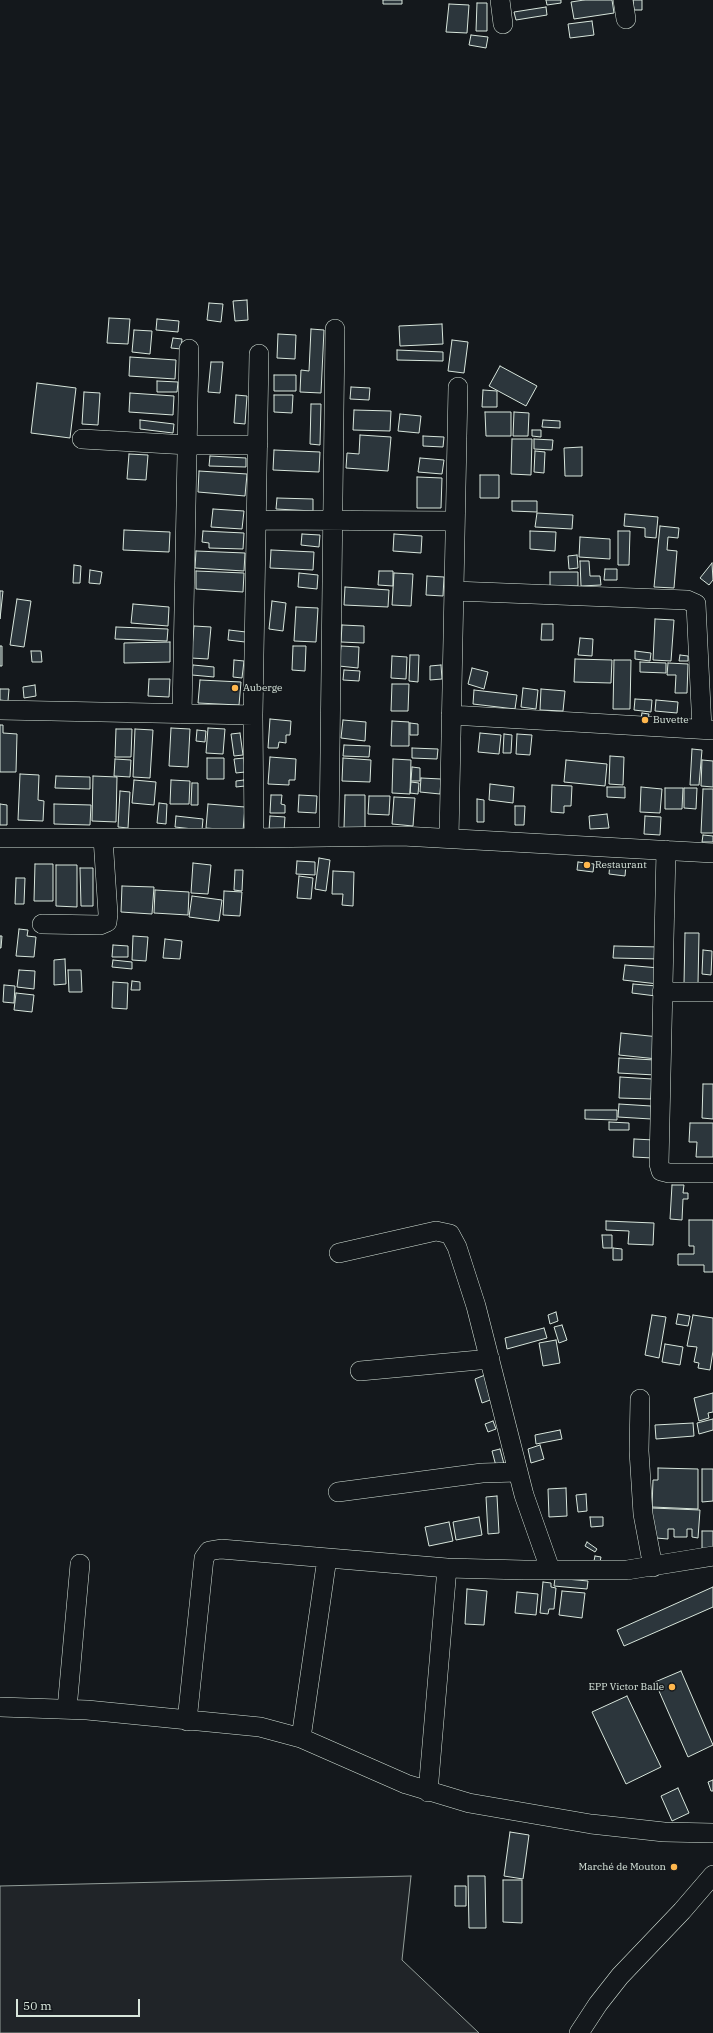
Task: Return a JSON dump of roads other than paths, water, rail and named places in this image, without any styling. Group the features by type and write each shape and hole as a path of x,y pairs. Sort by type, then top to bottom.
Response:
{"street":[{"path":"500,0 504,24"},
{"path":"623,0 626,19"},
{"path":"329,837 332,520 336,329"},
{"path":"182,714 189,349"},
{"path":"254,838 253,715 259,354"},
{"path":"449,838 458,387"},
{"path":"82,439 188,445 258,445"},
{"path":"257,520 455,521"},
{"path":"451,715 707,729 696,604 687,600 454,591"},
{"path":"0,710 253,715"},
{"path":"0,838 254,838 360,836 449,838 713,853"},
{"path":"42,924 100,925 107,922 108,914 103,838"},
{"path":"666,850 659,1164 661,1171 669,1173 713,1173"},
{"path":"662,992 713,992"},
{"path":"339,1253 436,1232 450,1234 457,1247 462,1262 490,1359 518,1472 550,1569"},
{"path":"360,1371 490,1359"},
{"path":"640,1400 639,1451 643,1514 652,1567"},
{"path":"338,1492 456,1476 518,1472"},
{"path":"187,1721 204,1558 209,1551 221,1549 448,1568 627,1570 713,1556"},
{"path":"300,1738 327,1558"},
{"path":"67,1709 80,1564"},
{"path":"428,1792 448,1568"},
{"path":"0,1707 67,1709 260,1727 300,1738 406,1784 428,1792 469,1803 591,1824 664,1832 713,1833"},
{"path":"579,2033 598,2004 620,1976 682,1911 713,1875"}],"place":[{"name":"Auberge","path":"235,688"},
{"name":"Buvette","path":"645,720"},
{"name":"Restaurant","path":"587,865"},
{"name":"EPP Victor Balle","path":"672,1687"},
{"name":"Marché de Mouton","path":"674,1867"}]}
